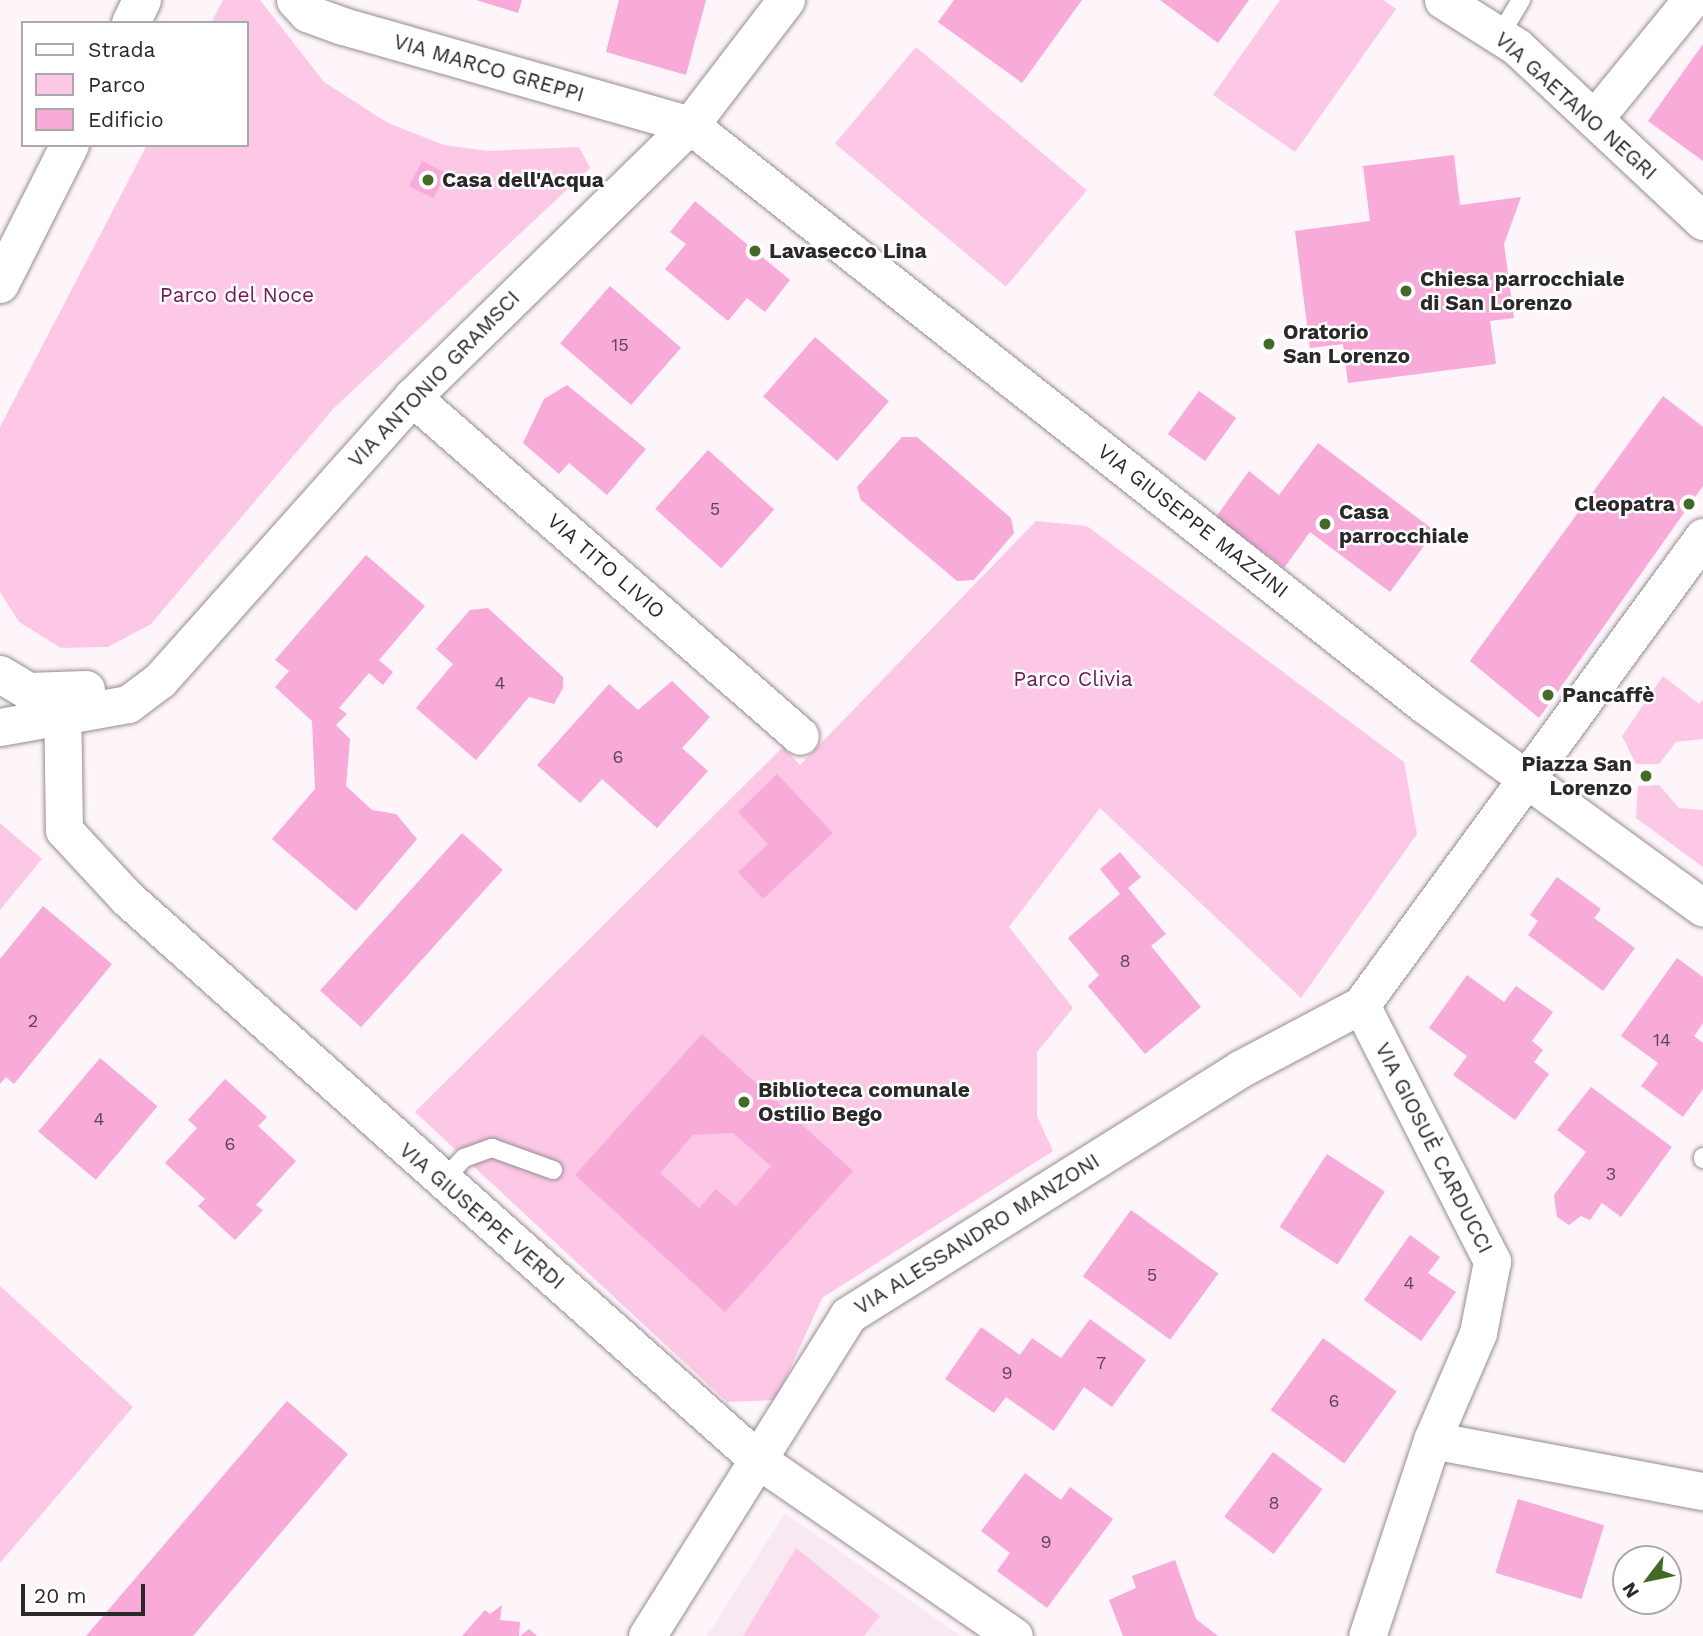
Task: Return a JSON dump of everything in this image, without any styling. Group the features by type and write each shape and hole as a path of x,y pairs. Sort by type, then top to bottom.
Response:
{"main road":[{"path":"132,21 142,0"},
{"path":"0,284 68,147"}],"street":[{"name":"VIA MARCO GREPPI","path":"295,0 307,13 343,26 690,125"},
{"name":"VIA ANTONIO GRAMSCI","path":"60,706 128,704 160,680 412,397 690,125 786,0"},
{"name":"VIA GAETANO NEGRI","path":"1443,0 1500,35 1703,221"},
{"path":"1594,120 1691,0"},
{"name":"VIA GIUSEPPE MAZZINI","path":"690,125 1527,782 1703,908"},
{"name":"VIA TITO LIVIO","path":"412,397 800,736"},
{"path":"1361,1004 1527,782 1703,537"},
{"path":"0,674 27,691 60,706"},
{"path":"0,727 60,706"},
{"name":"VIA GIUSEPPE VERDI","path":"60,706 64,830 147,917 757,1459 1013,1636"},
{"name":"VIA GIOSUÈ CARDUCCI","path":"1361,1004 1492,1261 1478,1333 1433,1440 1367,1636"},
{"name":"VIA ALESSANDRO MANZONI","path":"647,1636 848,1315 1251,1063 1361,1004"},
{"path":"1433,1440 1703,1491"}],"lane":[{"path":"1500,35 1521,0"},
{"path":"443,1181 464,1158 492,1148 553,1170"}],"shaded area":[{"path":"785,1513 961,1636 707,1636"}],"green space":[{"name":"Parco del Noce","path":"223,0 260,0 324,82 388,123 444,145 488,151 579,147 590,168 333,409 151,624 108,647 61,648 19,622 0,592 0,427 146,147 248,147 248,21 212,21"},
{"path":"1280,0 1383,0 1396,9 1295,152 1213,95"},
{"path":"916,47 1087,190 1006,287 835,144"},
{"name":"Parco Clivia","path":"1036,521 1087,526 1404,762 1417,834 1301,998 1100,808 1009,927 1073,1008 1037,1052 1037,1116 1053,1151 822,1298 776,1400 727,1402 415,1112 783,747 800,765"},
{"path":"1663,676 1699,704 1703,700 1703,739 1676,742 1659,764 1636,764 1622,736"},
{"path":"1659,785 1679,808 1703,810 1703,867 1636,818 1638,786"},
{"path":"0,823 42,859 0,910"},
{"path":"0,1286 133,1407 0,1563"},
{"path":"796,1548 880,1616 864,1636 743,1636"}],"building":[{"path":"476,0 522,0 518,13"},
{"path":"619,0 706,0 686,75 606,52"},
{"path":"954,0 1082,0 1022,83 938,22"},
{"path":"1160,0 1249,0 1218,43"},
{"path":"1703,44 1703,161 1648,121"},
{"name":"Chiesa parrocchiale di San Lorenzo","path":"1454,155 1460,205 1521,197 1504,244 1514,318 1490,321 1496,364 1348,383 1343,344 1310,348 1295,231 1370,221 1363,166"},
{"name":"Casa dell'Acqua","path":"422,161 446,173 433,198 409,186"},
{"path":"695,201 790,280 765,312 747,298 728,321 665,269 686,244 670,232"},
{"path":"610,286 681,348 631,405 560,343"},
{"path":"815,337 889,401 837,461 763,397"},
{"path":"567,385 646,449 607,495 569,463 559,474 523,443 544,399"},
{"path":"1199,391 1236,418 1205,461 1168,434"},
{"path":"1663,396 1703,427 1703,486 1539,718 1470,661"},
{"path":"902,437 917,437 1011,518 1014,533 974,580 957,581 861,500 857,487"},
{"name":"Casa parrocchiale","path":"1318,443 1435,531 1390,592 1310,532 1284,568 1216,517 1249,471 1279,495"},
{"path":"708,450 774,510 721,568 655,509"},
{"path":"366,555 425,606 379,660 393,672 383,685 369,673 339,708 347,714 336,725 350,739 346,786 372,810 396,814 417,839 356,911 272,839 315,789 312,721 275,687 289,671 275,660"},
{"path":"488,608 563,677 563,688 554,704 529,697 476,760 416,708 453,664 436,649 470,610"},
{"path":"672,681 710,717 682,748 708,771 657,828 602,779 580,803 537,765 609,684 638,710"},
{"path":"777,774 833,833 763,899 738,872 768,844 738,812"},
{"path":"462,833 503,870 361,1027 320,991"},
{"path":"1120,852 1141,877 1128,888 1166,934 1151,946 1201,1007 1145,1054 1088,986 1099,975 1068,938 1120,894 1100,869"},
{"path":"1557,877 1601,909 1594,918 1635,948 1603,991 1528,935 1538,921 1530,915"},
{"path":"43,906 112,964 14,1084 6,1077 0,1084 0,959"},
{"path":"1677,958 1703,977 1703,1023 1694,1036 1703,1043 1703,1089 1683,1117 1641,1086 1658,1063 1621,1036"},
{"path":"1467,975 1504,1002 1516,986 1553,1012 1532,1041 1543,1050 1534,1062 1549,1074 1515,1120 1453,1075 1467,1056 1429,1028"},
{"path":"702,1034 853,1171 725,1312 575,1175","holes":["733,1133 771,1166 736,1206 716,1189 699,1208 660,1173 693,1135"]},
{"path":"100,1058 157,1106 96,1180 38,1132"},
{"path":"225,1079 267,1117 258,1126 296,1161 256,1205 263,1210 235,1240 198,1206 205,1199 165,1163 197,1128 188,1120"},
{"path":"1591,1087 1672,1147 1621,1217 1602,1203 1590,1220 1581,1216 1569,1225 1557,1217 1554,1195 1586,1152 1557,1130"},
{"path":"1327,1154 1385,1192 1337,1265 1280,1227"},
{"path":"1131,1210 1218,1273 1170,1340 1083,1276"},
{"path":"1410,1235 1440,1257 1428,1273 1456,1292 1421,1341 1364,1300"},
{"path":"1090,1319 1146,1360 1112,1407 1084,1387 1054,1431 1006,1397 994,1413 945,1379 981,1327 1020,1355 1032,1338 1061,1358"},
{"path":"1323,1338 1397,1391 1344,1463 1271,1410"},
{"path":"287,1401 348,1454 193,1636 86,1636"},
{"path":"1273,1452 1323,1489 1274,1554 1224,1517"},
{"path":"1025,1473 1061,1500 1070,1487 1113,1519 1047,1608 997,1571 1010,1553 981,1531"},
{"path":"1518,1499 1604,1525 1582,1599 1495,1573"},
{"path":"1175,1560 1196,1619 1218,1636 1123,1636 1109,1600 1136,1588 1132,1576"},
{"path":"502,1605 500,1620 520,1622 519,1636 462,1636 485,1610 490,1614"},
{"path":"529,1629 537,1636 520,1636"}],"place":[{"name":"Casa dell'Acqua","path":"428,180"},
{"name":"Lavasecco Lina","path":"755,251"},
{"name":"Chiesa parrocchiale di San Lorenzo","path":"1406,291"},
{"name":"Oratorio San Lorenzo","path":"1269,344"},
{"name":"Cleopatra","path":"1689,504"},
{"name":"Casa parrocchiale","path":"1325,524"},
{"name":"Pancaffè","path":"1548,695"},
{"name":"Piazza San Lorenzo","path":"1646,776"},
{"name":"Biblioteca comunale Ostilio Bego","path":"744,1102"}]}
